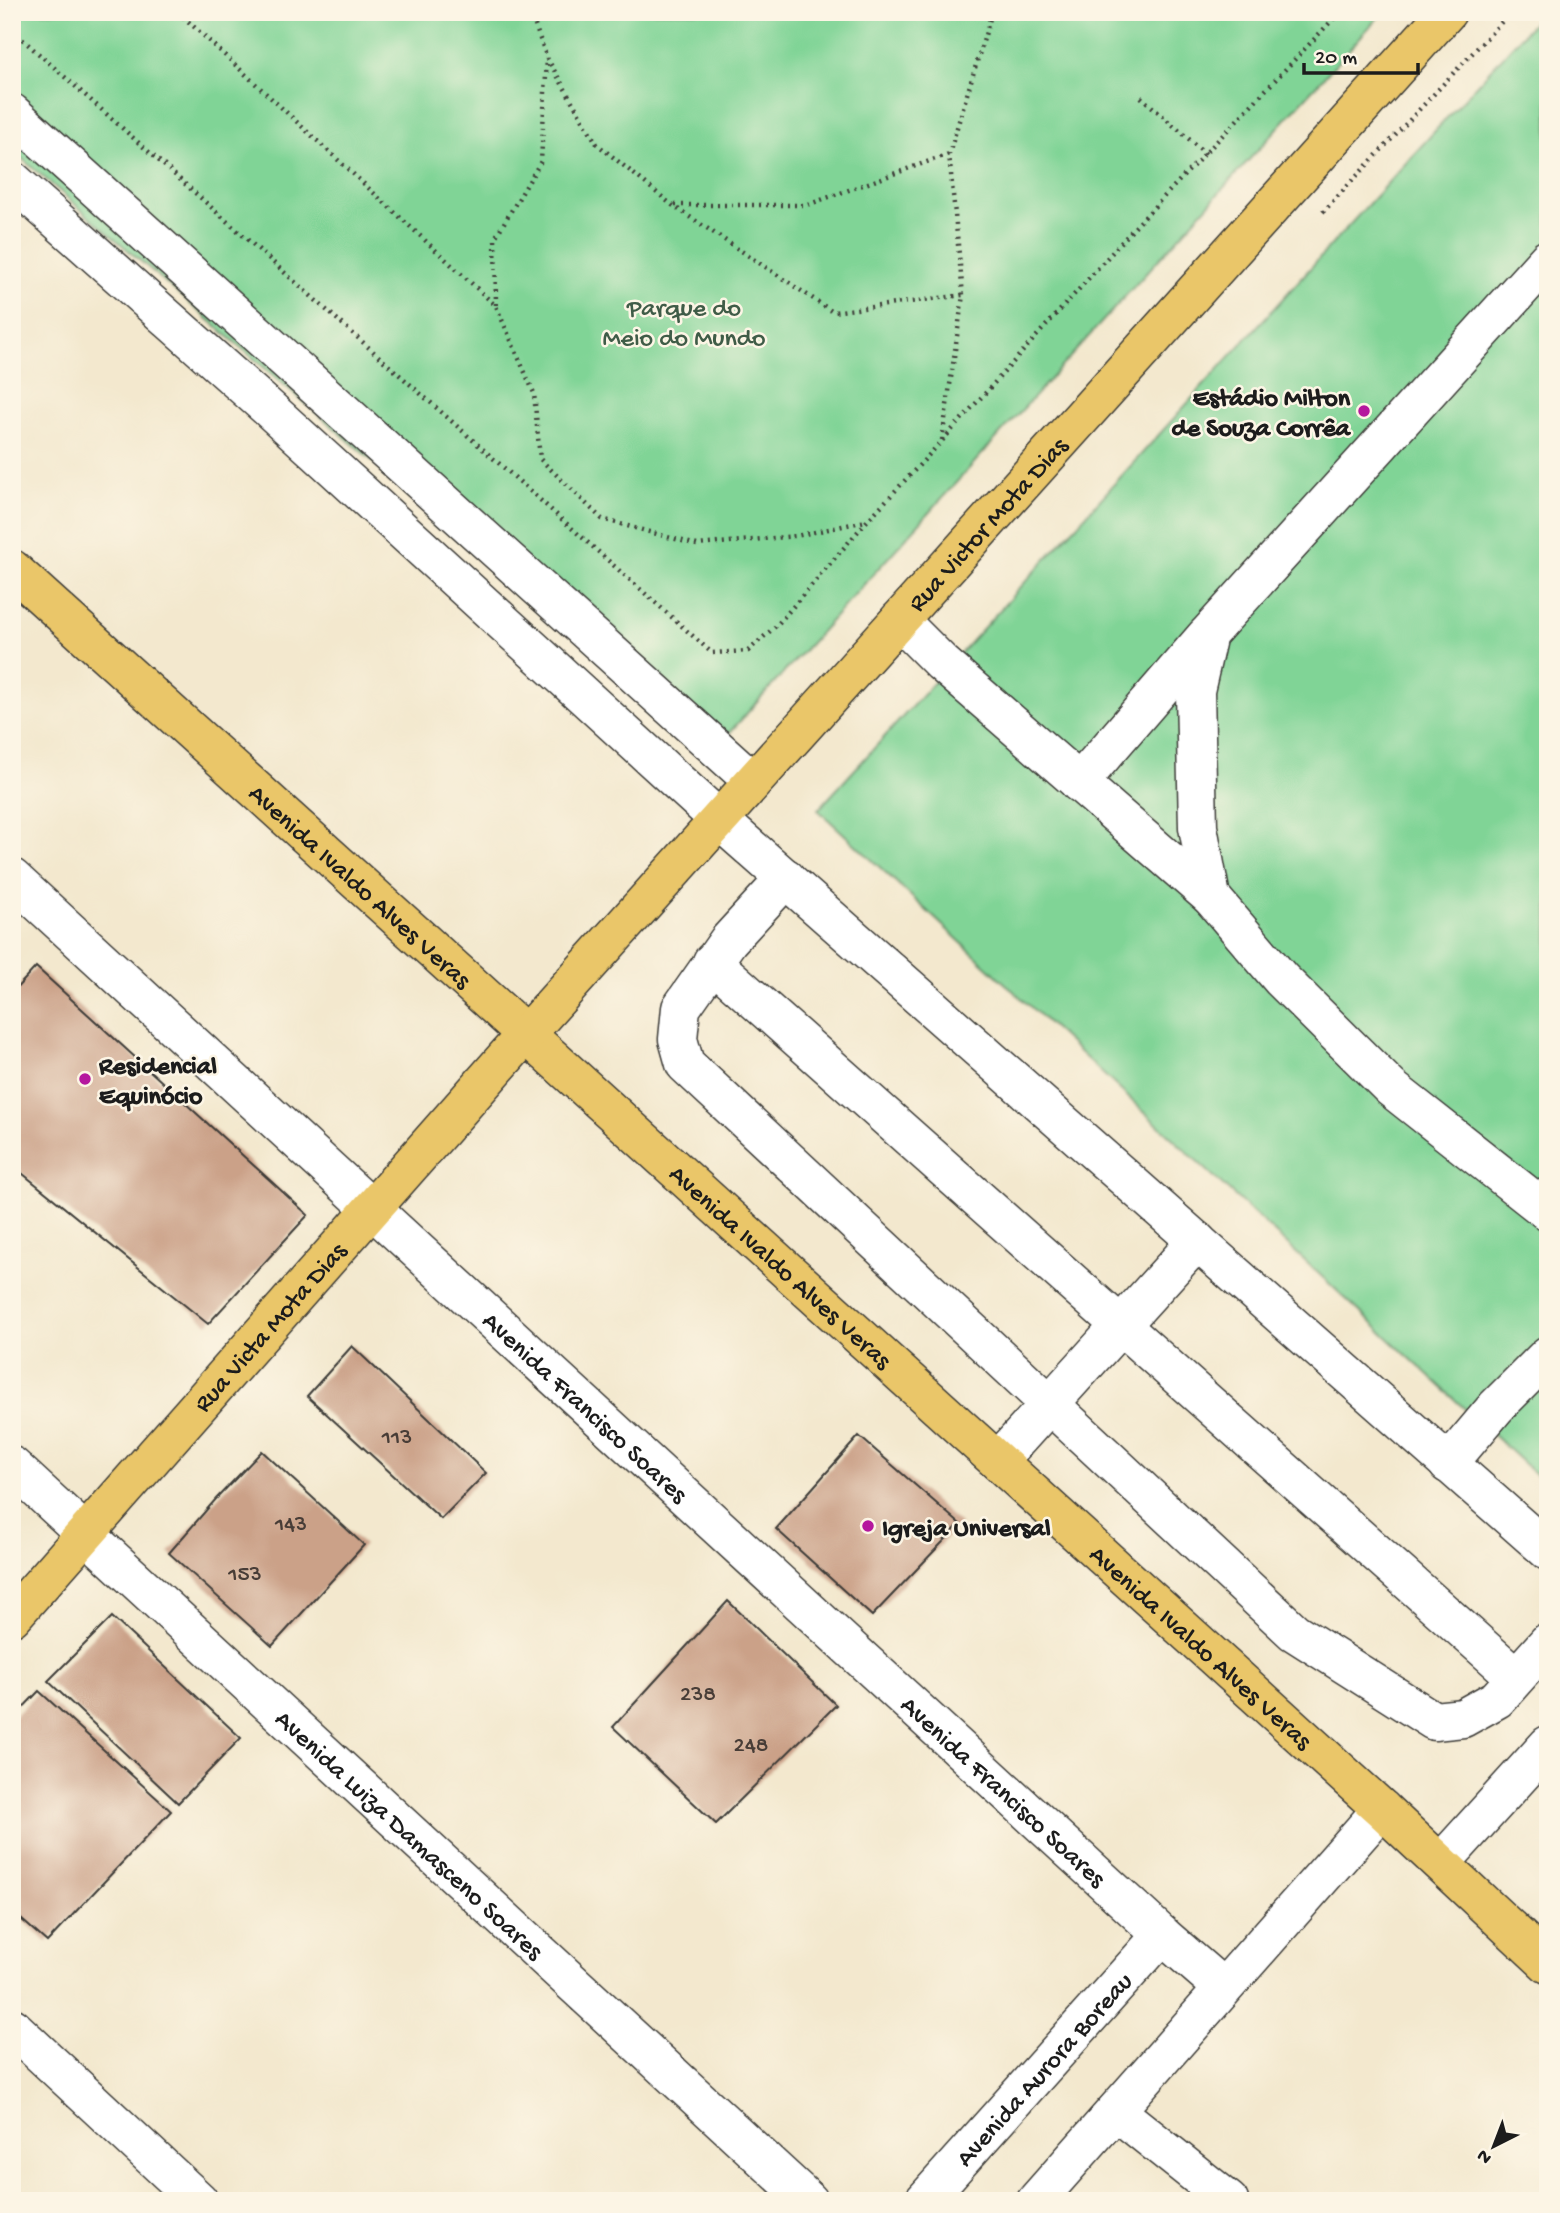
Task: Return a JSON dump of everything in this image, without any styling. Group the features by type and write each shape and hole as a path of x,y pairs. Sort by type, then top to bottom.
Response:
{"main road":[{"name":"Rua Victor Mota Dias","path":"526,1034 1447,12"},
{"name":"Avenida Ivaldo Alves Veras","path":"12,569 1382,1809 1548,1964"},
{"name":"Rua Victa Mota Dias","path":"12,1616 526,1034"}],"street":[{"path":"12,113 753,781"},
{"path":"12,180 256,397 719,819 1548,1551"},
{"path":"1079,783 1208,634 1548,259"},
{"path":"899,620 942,663 1210,897 1281,979 1391,1087 1548,1212"},
{"path":"1208,634 1195,691 1198,827 1210,897"},
{"name":"Avenida Francisco Soares","path":"12,878 1162,1935 1223,1988"},
{"path":"786,878 728,941 681,1008 678,1039 685,1064 1294,1632 1434,1721 1464,1718 1497,1699 1548,1642"},
{"path":"712,962 1516,1677"},
{"path":"998,1461 1197,1241"},
{"path":"1448,1464 1496,1408 1548,1355"},
{"name":"Avenida Luiza Damasceno Soares","path":"12,1466 810,2201"},
{"path":"1441,1863 1546,1752"},
{"path":"1036,2201 1382,1809"},
{"name":"Avenida Aurora Boreau","path":"924,2201 1162,1935"},
{"path":"12,2028 199,2201"},
{"path":"1116,2111 1229,2201"}],"path":[{"path":"178,12 496,306"},
{"path":"530,12 547,58 597,144 672,205 834,312 963,295"},
{"path":"942,442 963,295 948,154 992,12"},
{"path":"12,30 712,653 748,650 776,625 867,521 942,442 1136,226 1340,12"},
{"path":"1320,215 1511,12"},
{"path":"547,58 541,162 495,238 496,306 534,393 540,459 602,519 697,545 796,536 867,521"},
{"path":"1140,97 1206,154"},
{"path":"672,205 807,205 948,154"}],"green space":[{"name":"Parque do Meio do Mundo","path":"12,12 1383,12 711,753 12,150"},
{"name":"Estádio Milton de Souza Corrêa","path":"1543,12 1548,12 1548,1486 818,810"}],"building":[{"name":"Residencial Equinócio","path":"36,967 308,1215 208,1324 12,1165 12,993"},
{"path":"352,1346 486,1473 441,1519 307,1396"},
{"name":"Igreja Universal","path":"859,1436 960,1524 872,1616 776,1529"},
{"path":"262,1451 364,1545 272,1646 169,1553"},
{"path":"728,1601 836,1705 716,1824 613,1727"},
{"path":"112,1617 241,1738 178,1803 48,1681"},
{"path":"39,1691 171,1811 47,1942 12,1911 12,1719"}],"place":[{"name":"Estádio Milton de Souza Corrêa","path":"1364,411"},
{"name":"Residencial Equinócio","path":"85,1079"},
{"name":"Igreja Universal","path":"868,1526"}]}
